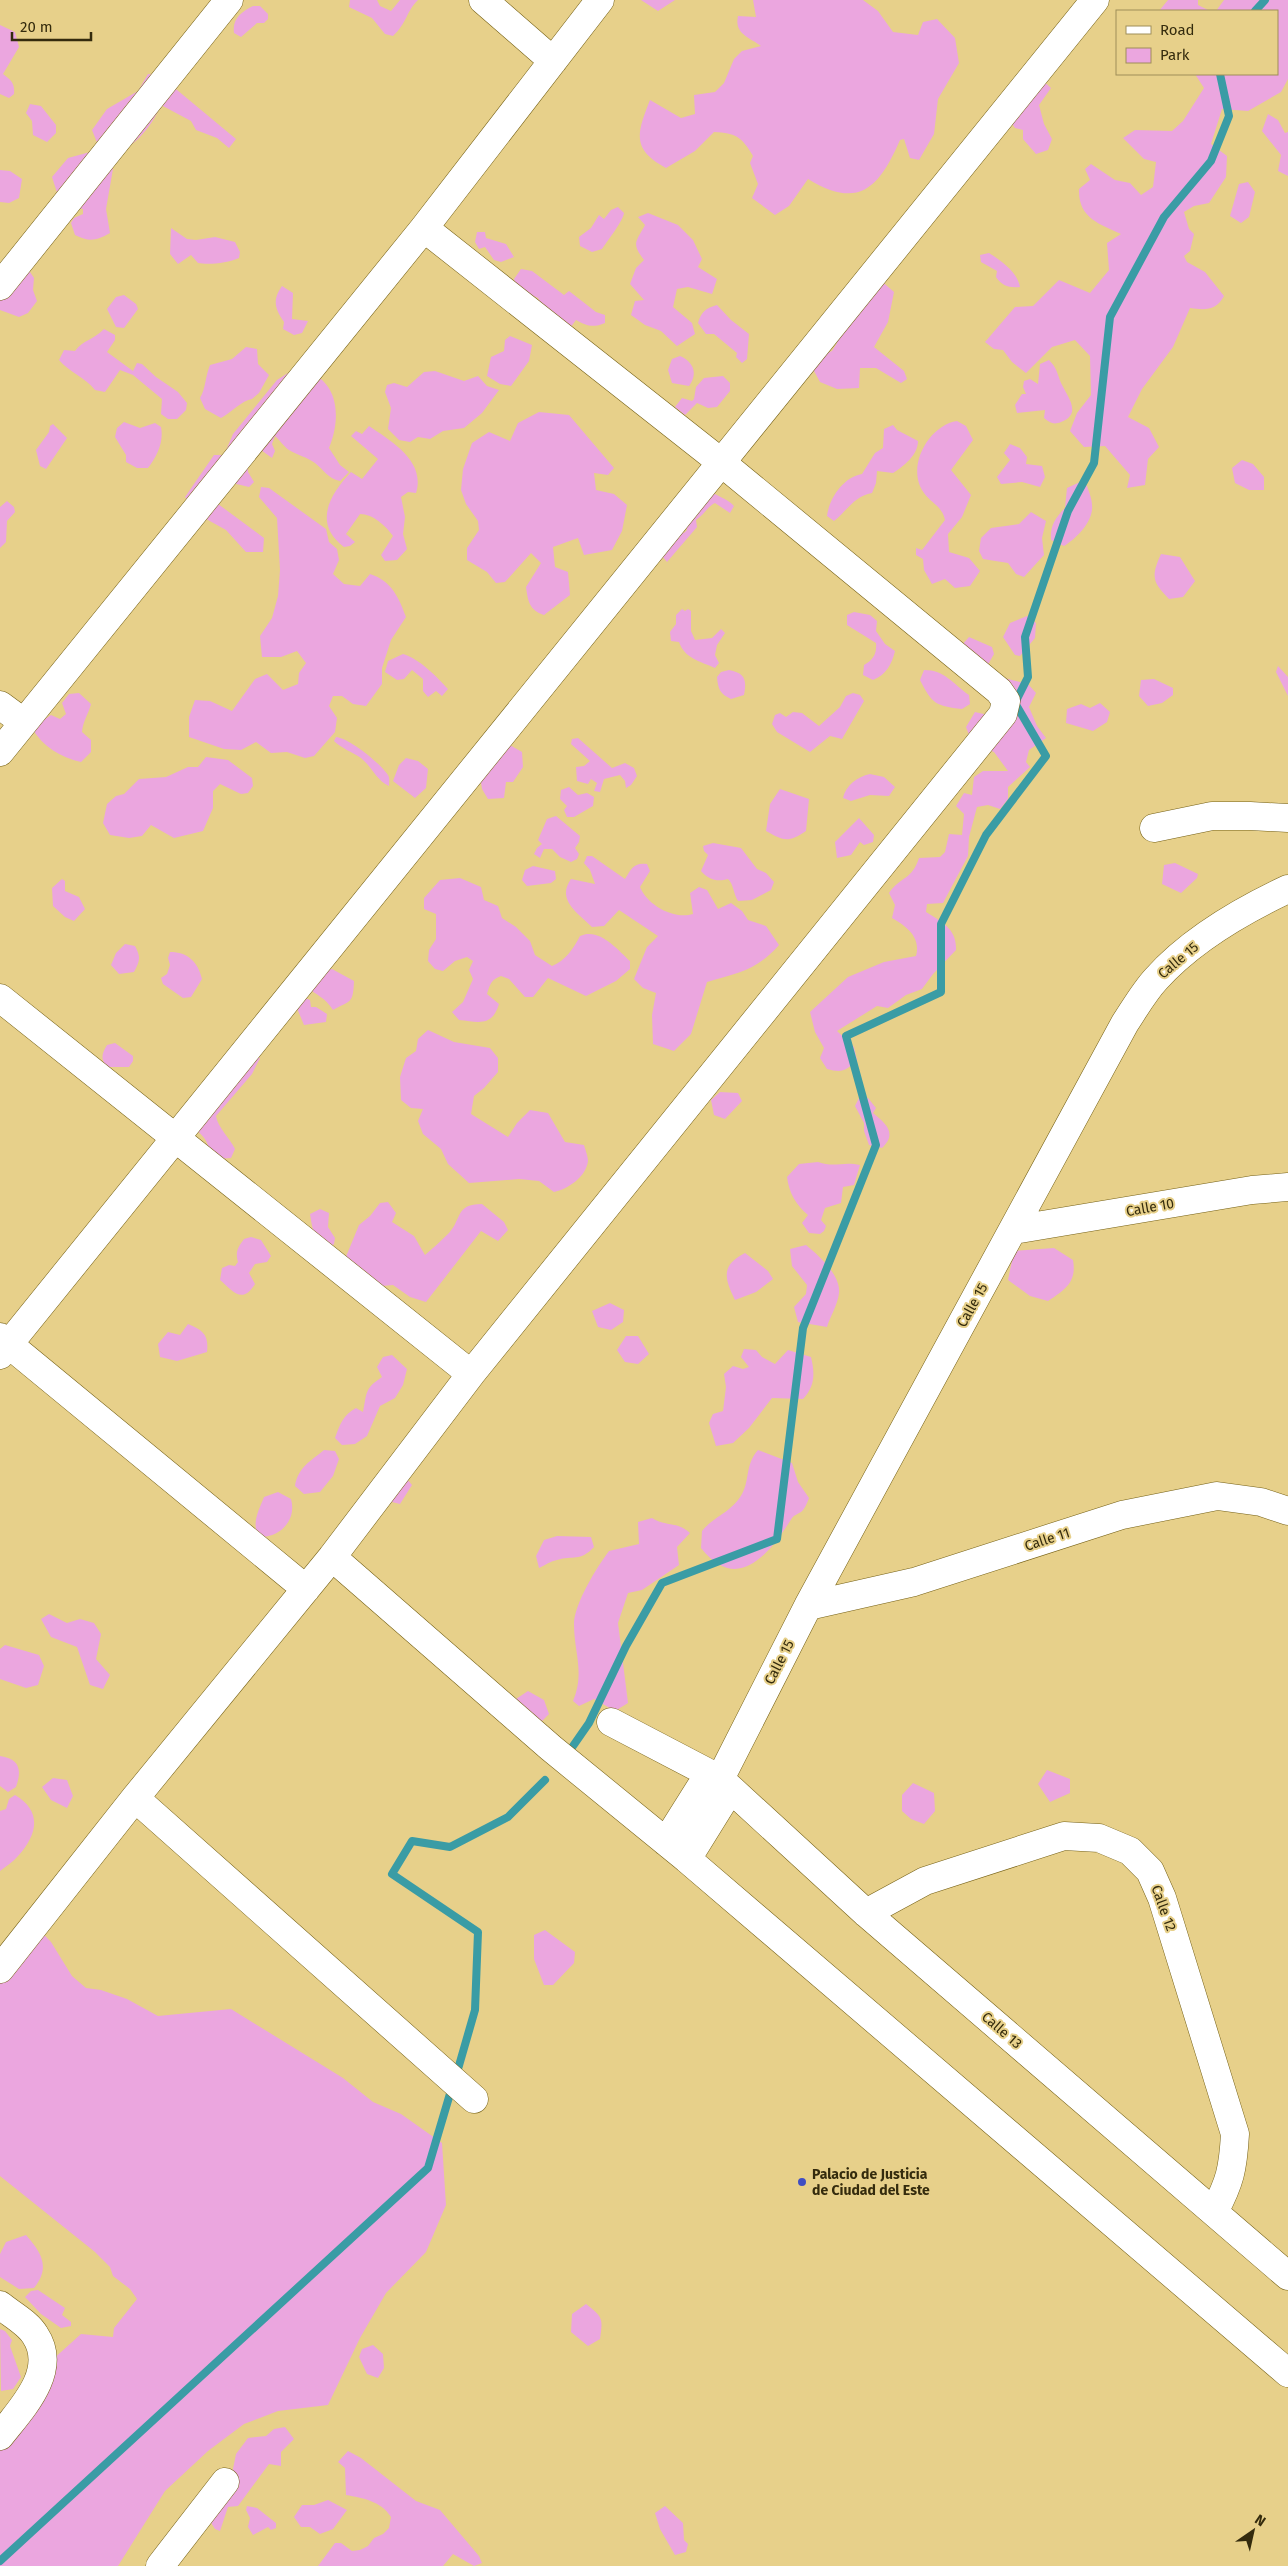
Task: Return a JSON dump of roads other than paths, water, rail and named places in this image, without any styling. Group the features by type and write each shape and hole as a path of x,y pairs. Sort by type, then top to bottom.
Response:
{"street":[{"path":"0,286 229,0"},
{"path":"484,0 553,61"},
{"path":"0,752 424,228 600,0"},
{"path":"306,1589 3,1345 175,1139 1095,0"},
{"path":"0,1969 135,1798 332,1557 471,1374 1004,714 1006,701 999,691 722,463 424,228"},
{"path":"0,705 23,722"},
{"path":"1154,828 1212,816 1288,818"},
{"name":"Calle 15","path":"720,1779 808,1606 1125,1022 1156,979 1188,949 1250,906 1288,889"},
{"path":"0,998 471,1374"},
{"name":"Calle 10","path":"1013,1230 1252,1190 1288,1187"},
{"name":"Calle 11","path":"808,1606 914,1582 1122,1515 1217,1496 1261,1502 1288,1511"},
{"path":"332,1557 551,1748 687,1859 1288,2373"},
{"name":"Calle 13","path":"611,1722 720,1779 866,1914 1288,2276"},
{"path":"666,1842 700,1788 720,1779 723,1801 687,1859"},
{"path":"135,1798 474,2099"},
{"name":"Calle 12","path":"866,1914 925,1881 1064,1836 1099,1838 1130,1852 1150,1872 1162,1898 1235,2134 1234,2162 1229,2185 1214,2212"},
{"path":"0,2305 35,2334 43,2352 41,2372 32,2394 0,2436"},
{"path":"160,2566 226,2482"}],"waterway":[{"path":"1256,10 1265,0"},
{"path":"573,1746 589,1723 626,1646 662,1583 777,1539 803,1328 876,1145 846,1036 941,992 941,924 986,835 1046,756 1015,703 1028,677 1025,637 1068,511 1094,463 1110,317 1164,217 1211,161 1229,116 1220,75"},
{"path":"456,2076 475,2010 478,1932 392,1874 412,1841 450,1847 508,1817 545,1780"},
{"path":"0,2561 428,2168 452,2087"}],"place":[{"name":"Palacio de Justicia de Ciudad del Este","path":"802,2182"}]}
